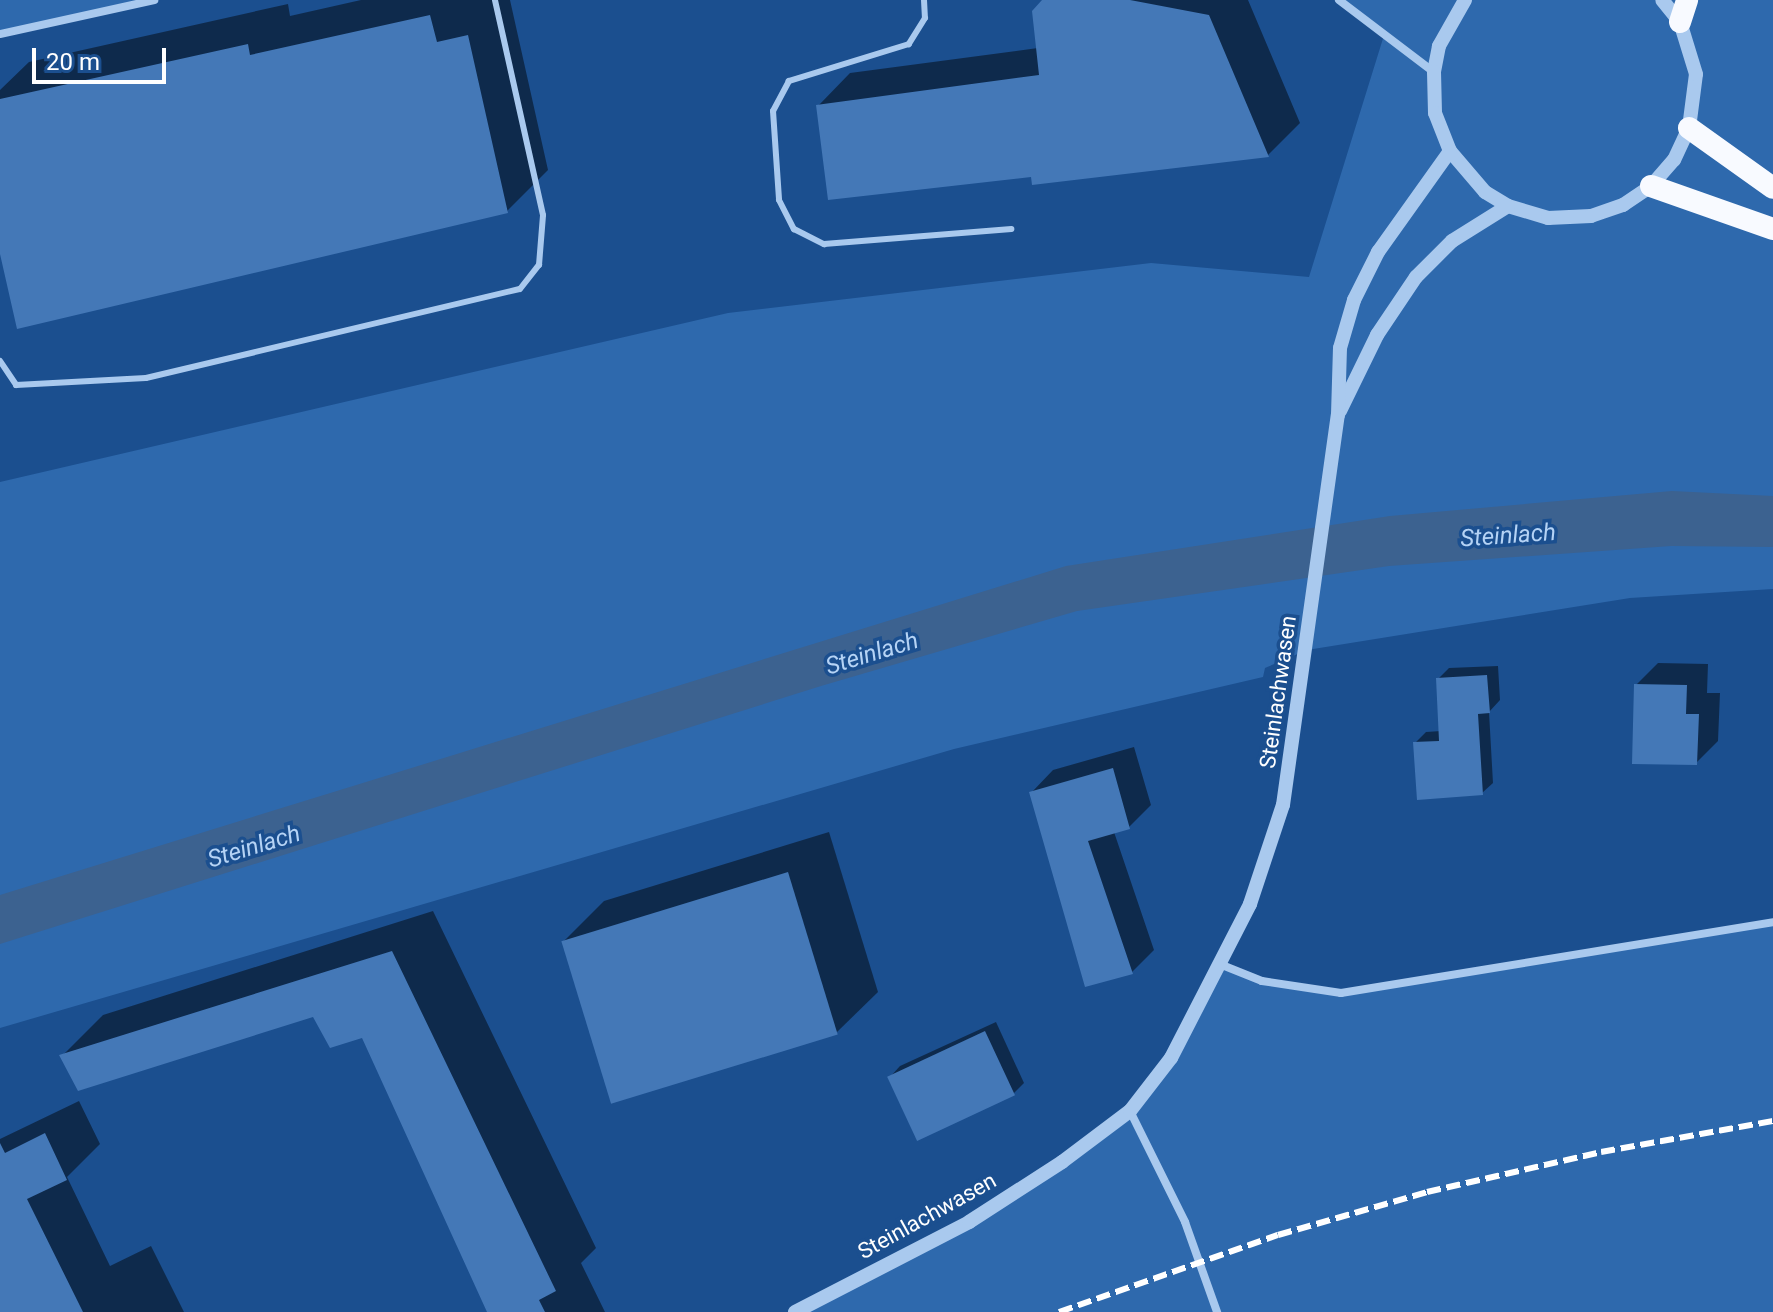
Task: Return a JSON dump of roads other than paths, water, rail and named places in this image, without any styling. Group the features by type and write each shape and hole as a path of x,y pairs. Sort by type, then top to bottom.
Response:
{"highway":[{"path":"1680,22 1687,0"},
{"path":"1689,128 1773,188"},
{"path":"1651,186 1773,229"}],"street":[{"path":"0,34 154,0"},
{"path":"1339,0 1434,72"},
{"path":"1465,0 1450,21 1434,72 1435,113 1450,151 1475,183 1508,206 1548,218 1591,216 1623,205 1651,186 1674,160 1689,128 1696,74 1680,22 1662,0"},
{"name":"Steinlachwasen","path":"795,1312 969,1222 1130,1111 1171,1058 1222,965 1250,904 1283,805 1338,415 1340,348 1354,300 1378,252 1450,151"},
{"name":"Steinlachwasen","path":"1338,415 1377,335 1416,277 1452,241 1508,206"},
{"path":"1222,965 1262,981 1341,993 1773,922"},
{"path":"1130,1111 1185,1222 1217,1312"}],"lane":[{"path":"0,361 16,385 146,378 520,289 539,265 543,215 495,0"},
{"path":"924,0 925,18 909,44 789,81 773,111 779,200 794,229 824,244 1011,229"}],"water":[{"name":"Steinlach","path":"1672,491 1773,496 1773,547 1671,546 1389,566 1077,611 821,686 0,944 0,895 1066,566 1390,516"}],"railway":[{"path":"1059,1312 1278,1235 1427,1192 1601,1152 1773,1121"}]}
